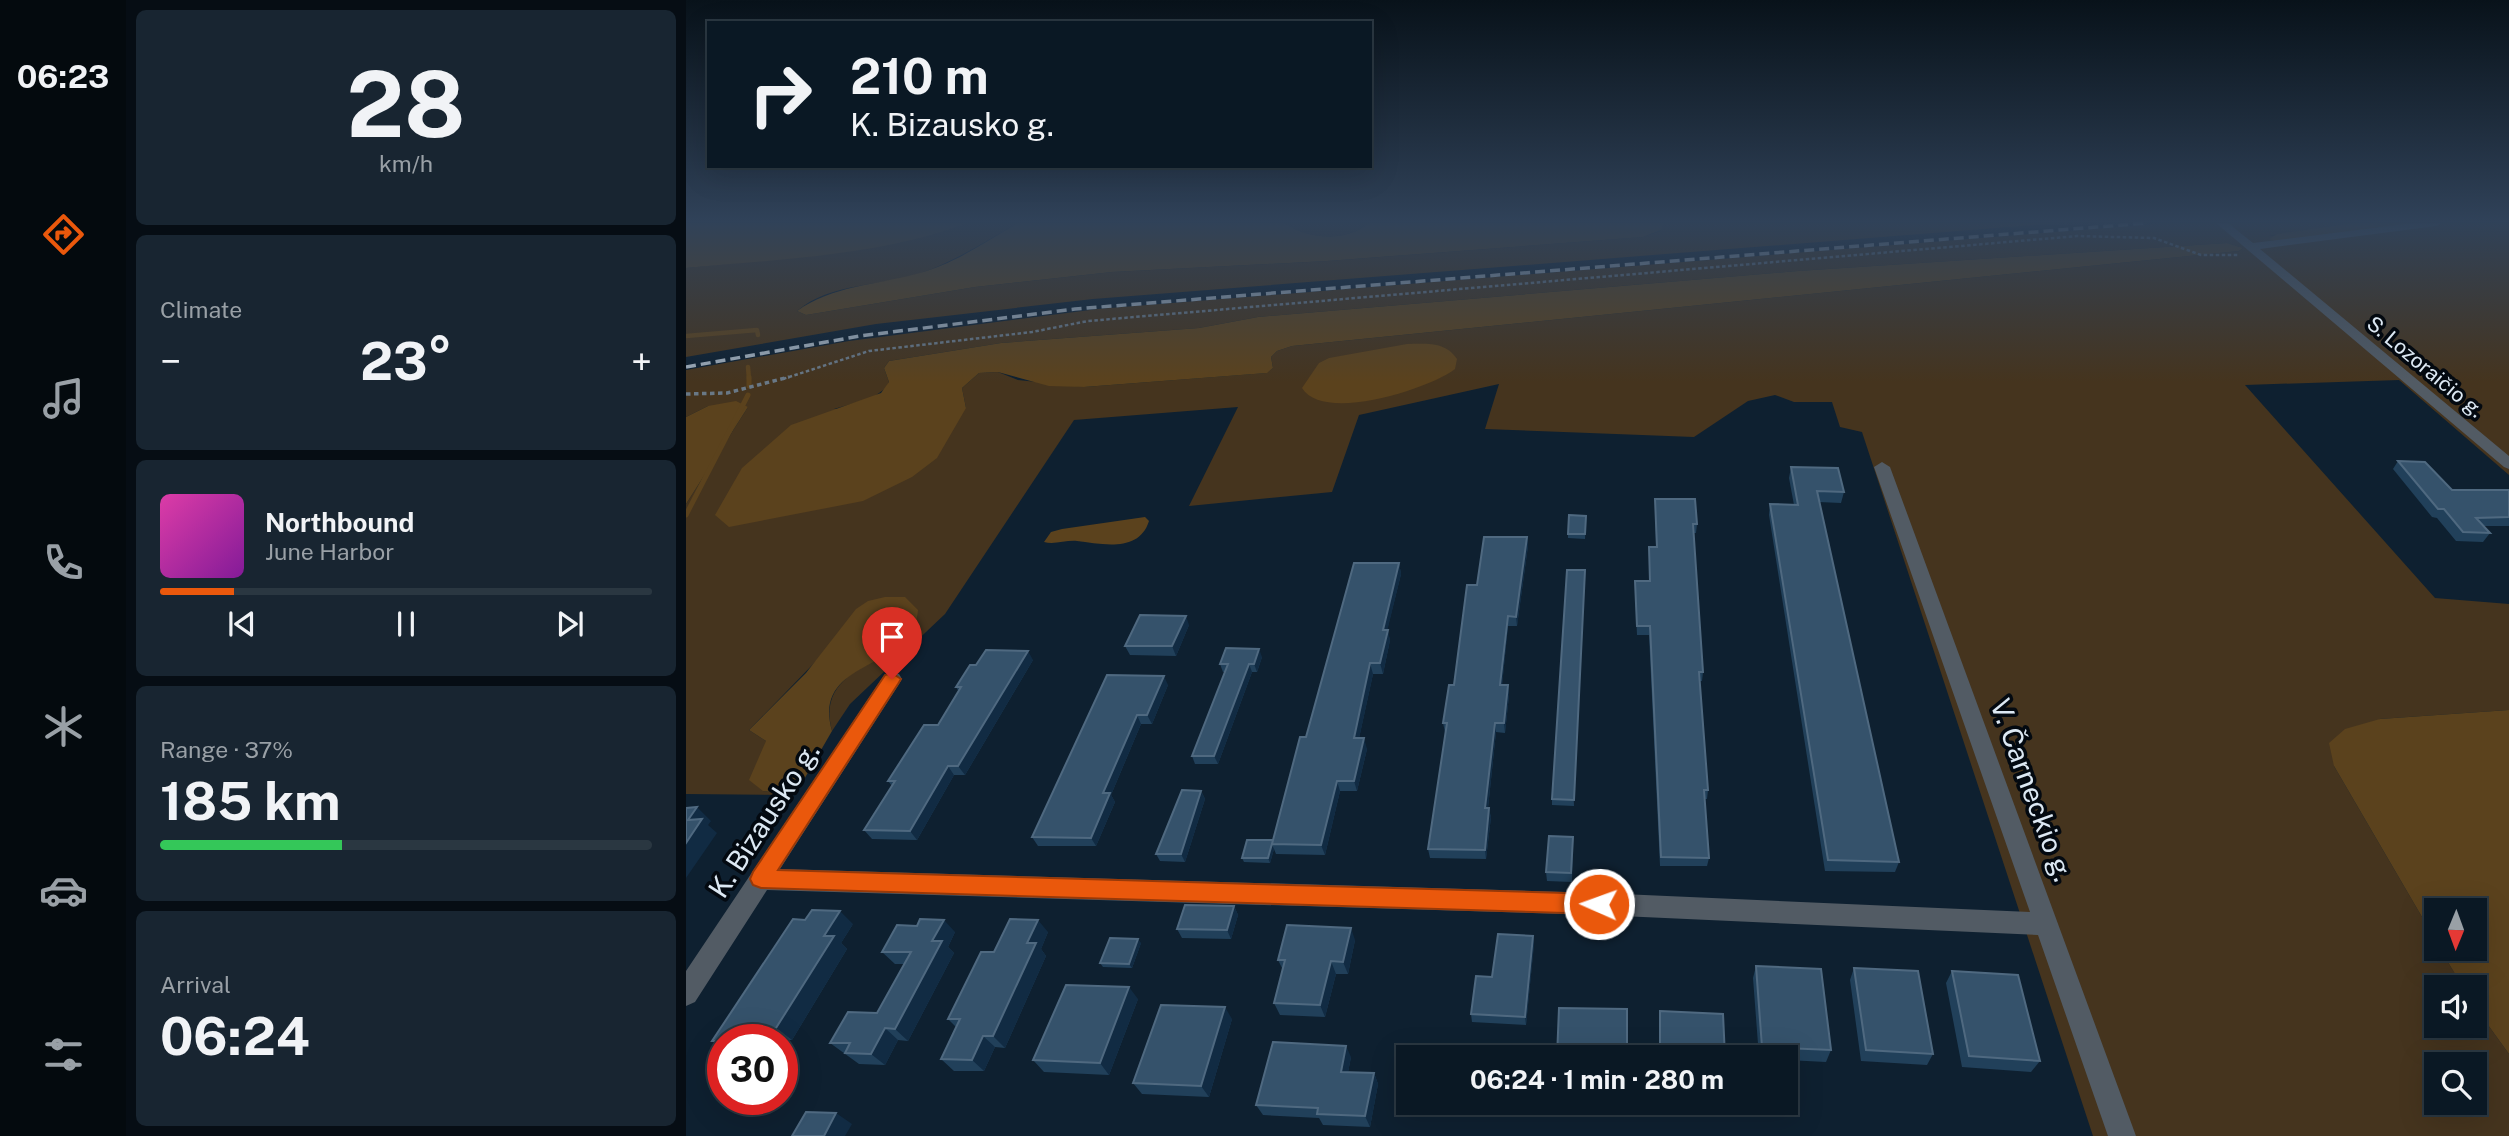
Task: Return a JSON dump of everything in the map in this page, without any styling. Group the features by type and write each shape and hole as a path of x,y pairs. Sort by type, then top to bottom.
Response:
{"street":[{"name":"S. Lozoraičio g.","path":"2285,276 2509,464"},
{"name":"V. Čarneckio g.","path":"1882,467 2122,1136"},
{"name":"K. Bizausko g.","path":"686,993 892,679"},
{"path":"761,879 1599,904 2046,924"}],"path":[{"path":"686,394 727,393 756,388 869,351 1032,332 1088,321 1586,276"}],"shaded area":[{"path":"686,276 909,276 825,295 797,311 806,315 975,287 1075,276 1385,276 1093,299 876,324 686,357"},
{"path":"906,276 1075,276 975,287 806,315 797,311 825,296"},
{"path":"1508,276 1739,276 1258,317 1199,328 1001,343 889,361 884,368 889,382 886,388 872,398 834,409 966,408 962,388 979,373 998,372 1018,380 1084,387 1266,373 1273,368 1271,357 1277,351 1292,346 1990,276 2509,276 2509,475 2399,380 2245,385 2435,598 2509,604 2509,710 2380,719 2334,766 2424,920 2424,961 2447,961 2456,975 2424,975 2424,1038 2487,1038 2487,1024 2509,1054 2509,1136 2093,1136 1862,432 1840,427 1832,402 1794,402 1775,395 1748,401 1694,437 1485,429 1499,384 1359,415 1332,492 1189,506 1238,407 1074,420 945,614 850,704 832,731 830,715 835,691 852,674 890,653 820,657 749,730 766,741 763,791 795,795 686,794 686,504 748,407 708,406 686,417 686,370 849,341 1098,309"},
{"path":"1739,276 1990,276 1292,346 1277,351 1271,357 1273,368 1267,373 1084,387 1049,386 998,372 979,373 962,388 966,408 937,458 912,477 863,501 729,527 715,515 742,468 791,425 881,393 889,382 884,368 889,361 1001,343 1199,328 1258,317"},
{"path":"1407,344 1435,345 1447,349 1457,359 1455,369 1401,393 1353,403 1331,403 1314,398 1302,388 1319,363 1329,358"},
{"path":"736,401 748,407 686,504 686,417 708,406"},
{"path":"1145,517 1149,521 1144,531 1128,542 1044,542 1051,532 1062,529"},
{"path":"885,597 905,597 918,610 912,630 900,645 849,677 836,690 829,707 832,731 795,795 763,791 749,780 766,741 749,730 806,673 856,609 868,601"},
{"path":"2509,710 2509,1054 2487,1024 2487,975 2456,975 2447,961 2487,961 2487,898 2424,898 2424,920 2334,766 2329,743 2345,729 2380,719"}],"building":[{"path":"2398,461 2425,462 2452,490 2509,490 2509,517 2476,518 2490,533 2463,532 2444,509 2438,509"},
{"path":"1791,467 1838,468 1844,492 1817,491 1899,862 1828,860 1770,504 1798,505"},
{"path":"1655,499 1695,499 1697,524 1693,524 1703,672 1699,672 1708,790 1704,790 1709,858 1661,857 1650,626 1637,626 1635,581 1650,581 1649,547 1657,547"},
{"path":"1569,515 1586,516 1585,534 1568,534"},
{"path":"1484,537 1527,537 1516,617 1508,616 1500,685 1508,685 1504,723 1495,723 1485,808 1489,808 1485,850 1428,849 1447,723 1443,723 1449,685 1454,685 1467,585 1477,585"},
{"path":"1354,563 1399,563 1383,630 1388,630 1380,663 1370,663 1354,738 1364,738 1354,781 1337,781 1321,845 1272,844 1300,737 1306,737"},
{"path":"1567,570 1585,570 1574,800 1552,799"},
{"path":"1140,615 1186,616 1172,646 1125,646"},
{"path":"1226,648 1259,649 1254,664 1249,664 1214,756 1192,756 1228,664 1220,664"},
{"path":"986,650 1028,651 958,766 948,766 910,831 864,830 895,781 888,781 924,725 938,725 961,687 956,687 970,665 976,665"},
{"path":"1107,675 1164,676 1147,715 1137,715 1103,793 1110,793 1091,838 1032,837"},
{"path":"1182,790 1201,791 1181,854 1156,854"},
{"path":"697,807 688,820 702,819 686,843 686,808"},
{"path":"1549,836 1573,837 1571,873 1546,872"},
{"path":"1247,840 1273,840 1268,858 1242,858"},
{"path":"1185,905 1234,906 1227,930 1177,929"},
{"path":"812,910 840,911 824,936 834,936 779,1024 723,1024 793,919 805,920"},
{"path":"920,919 944,920 932,941 942,941 895,1029 885,1028 871,1054 845,1053 850,1043 830,1043 848,1012 877,1013 911,952 882,952 897,925 917,926"},
{"path":"1010,919 1038,920 1027,943 1036,943 993,1036 983,1036 972,1060 941,1059 960,1019 948,1019 981,952 994,952"},
{"path":"1287,925 1351,928 1343,962 1331,961 1320,1005 1274,1003 1285,960 1278,960"},
{"path":"1498,934 1533,936 1525,1017 1471,1014 1476,976 1492,977"},
{"path":"1110,938 1138,939 1129,964 1100,963"},
{"path":"1756,966 1821,969 1831,1050 1798,1049 1798,1045 1762,1045"},
{"path":"1854,968 1918,971 1933,1054 1866,1050"},
{"path":"1952,971 2018,975 2040,1061 1969,1056"},
{"path":"1066,985 1129,987 1100,1063 1033,1060"},
{"path":"1161,1005 1225,1007 1201,1086 1133,1083"},
{"path":"1559,1008 1627,1009 1627,1045 1557,1045"},
{"path":"1660,1011 1723,1014 1724,1045 1660,1045"},
{"path":"1273,1042 1346,1046 1341,1072 1374,1073 1365,1116 1317,1114 1318,1108 1256,1105"},
{"path":"806,1112 836,1113 824,1136 792,1136"}],"waterway":[{"path":"686,336 757,330 758,335"},
{"path":"748,367 749,379"},
{"path":"749,379 749,386"},
{"path":"686,515 748,395"}],"railway":[{"path":"686,367 860,336 1075,309 1486,276"}],"route":[{"path":"892,679 761,879 1599,904"}]}
